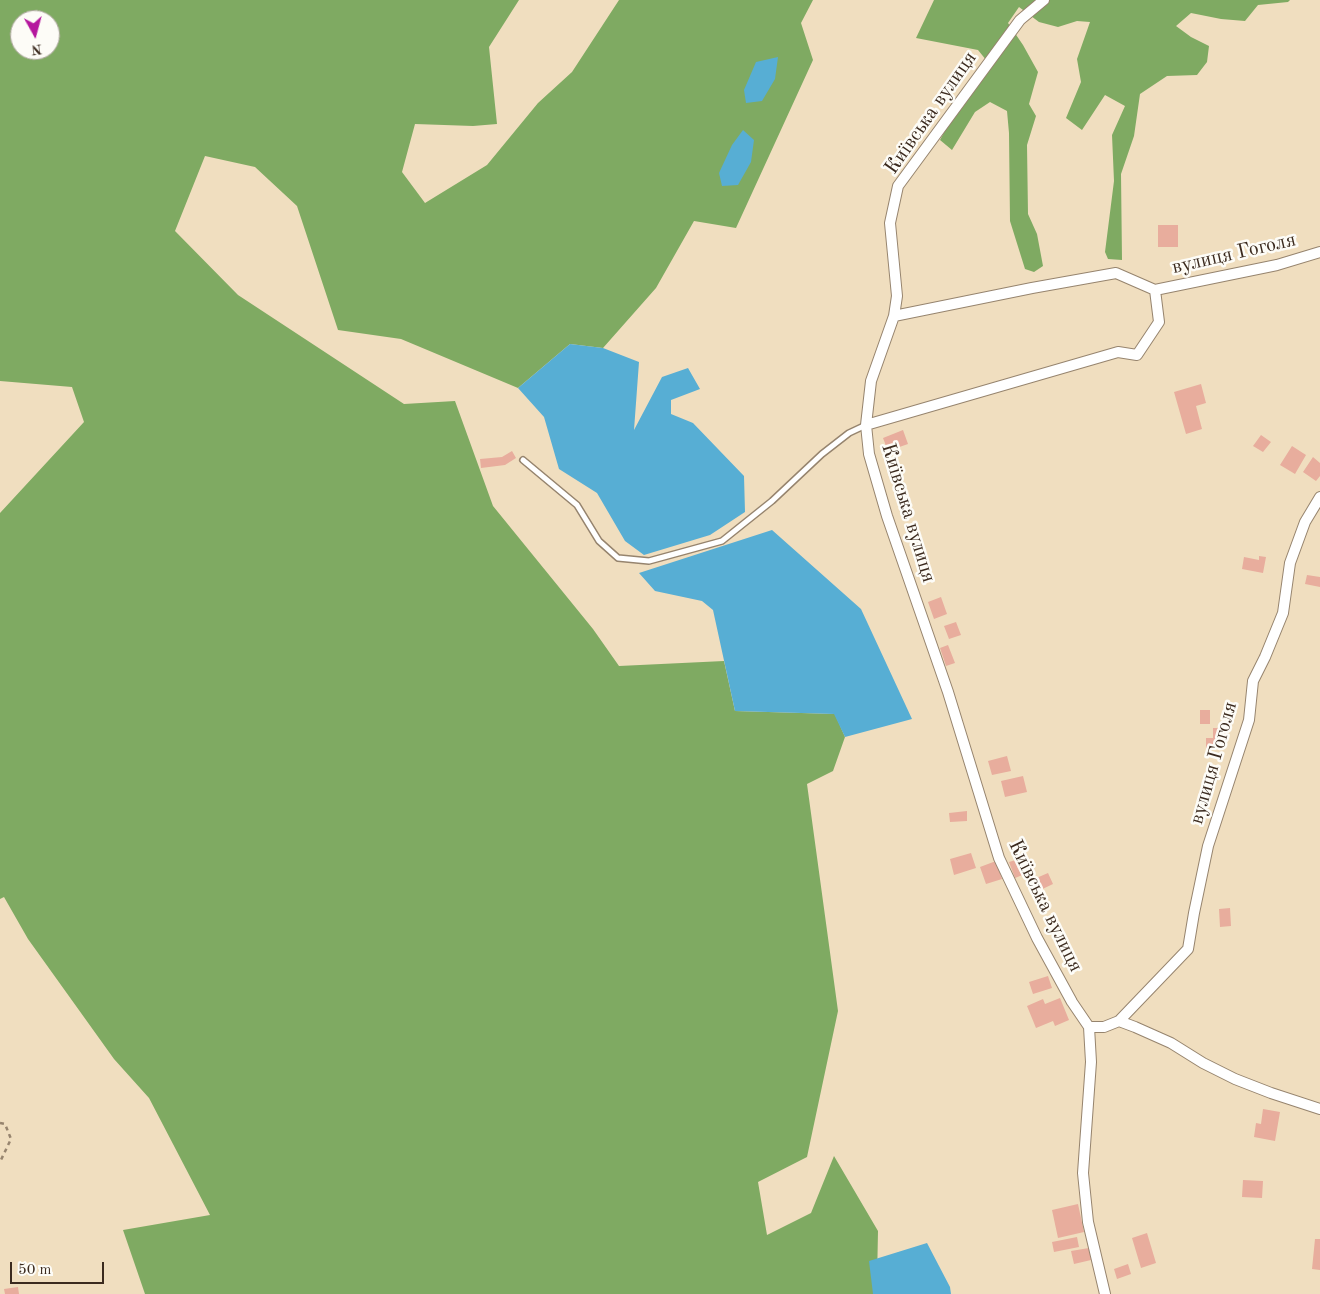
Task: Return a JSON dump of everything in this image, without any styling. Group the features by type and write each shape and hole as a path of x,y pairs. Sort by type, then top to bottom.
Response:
{"street":[{"name":"Київська вулиця","path":"1044,0 1020,20 898,186 890,223 897,296 894,316 870,381 866,425 868,454 887,516 948,692 999,858 1037,938 1072,1002 1089,1027"},
{"name":"вулиця Гоголя","path":"1155,290 1277,265 1320,252"},
{"path":"866,425 1118,352 1137,355 1159,322 1155,290 1116,273 894,316"},
{"name":"вулиця Гоголя","path":"1119,1021 1188,948 1208,846 1249,720 1253,681 1265,657 1282,613 1290,563 1299,538 1305,522 1320,497"},
{"path":"1105,1294 1088,1222 1084,1173 1091,1062 1089,1027 1104,1027 1119,1021 1171,1043 1203,1063 1235,1079 1271,1093 1320,1108"}],"lane":[{"path":"523,460 577,505 599,541 618,558 649,561 722,540 772,501 849,433 866,425"}],"path":[{"path":"0,1123 5,1124 11,1138 0,1162"}],"green space":[{"path":"0,0 519,0 489,47 497,124 473,126 415,124 402,172 425,203 487,165 538,103 572,72 619,0 813,0 801,23 813,60 736,228 694,221 656,288 603,348 570,344 518,388 401,339 338,330 297,206 255,167 205,156 175,231 238,295 404,404 455,401 493,506 593,629 619,666 724,661 735,711 835,714 845,737 833,771 807,784 838,1011 807,1157 758,1182 767,1235 811,1213 834,1156 878,1231 877,1281 879,1294 145,1294 123,1230 210,1215 149,1098 114,1059 28,939 4,897 0,899 0,513 84,422 72,387 0,381"},
{"path":"934,0 1290,0 1288,2 1258,5 1245,21 1221,19 1191,13 1176,26 1191,37 1209,46 1207,62 1197,75 1167,76 1140,94 1134,136 1121,174 1122,260 1108,259 1105,252 1114,181 1112,135 1125,106 1105,95 1082,130 1066,118 1081,82 1077,59 1090,22 1077,21 1058,27 1039,22 1019,7 1008,23 1038,72 1029,104 1036,116 1027,145 1028,214 1037,234 1043,266 1034,272 1025,269 1010,221 1007,111 990,102 975,112 952,150 940,140 947,127 991,66 978,50 916,38"}],"water":[{"path":"778,57 775,79 762,101 746,103 744,90 756,62"},
{"path":"743,130 754,140 751,162 738,185 722,186 719,173 732,145"},
{"path":"570,344 603,348 639,362 634,430 662,377 688,368 700,389 671,400 671,414 693,423 744,476 745,512 710,535 644,555 625,541 597,493 559,469 544,417 518,388"},
{"path":"772,530 861,609 912,719 845,737 834,714 735,711 713,610 702,601 655,591 639,573"},
{"path":"927,1243 950,1287 951,1294 873,1294 869,1261"}],"building":[{"path":"1158,225 1178,225 1178,247 1158,247"},
{"path":"1201,384 1206,403 1196,406 1202,429 1186,434 1174,392"},
{"path":"903,430 908,444 888,451 883,438"},
{"path":"1261,435 1271,442 1263,452 1253,446"},
{"path":"1292,446 1306,455 1295,474 1280,465"},
{"path":"512,451 516,458 505,465 481,468 480,459 502,457"},
{"path":"1313,457 1320,463 1320,476 1316,481 1303,472"},
{"path":"1259,556 1266,557 1263,573 1242,569 1244,557 1259,560"},
{"path":"1307,575 1320,577 1320,587 1305,584"},
{"path":"941,597 947,614 934,619 928,602"},
{"path":"956,622 961,635 949,639 944,626"},
{"path":"948,645 955,663 946,666 940,648"},
{"path":"1200,710 1210,710 1210,724 1200,724"},
{"path":"1213,728 1226,728 1225,748 1206,748 1206,738 1213,738"},
{"path":"1007,756 1011,771 992,775 988,761"},
{"path":"1023,776 1027,792 1005,797 1001,781"},
{"path":"967,811 967,821 950,822 949,813"},
{"path":"971,853 976,868 954,875 950,859"},
{"path":"1019,859 1025,874 1015,878 1009,862"},
{"path":"996,861 1002,879 986,884 980,867"},
{"path":"1048,873 1053,884 1032,894 1027,882"},
{"path":"1230,908 1231,926 1220,927 1219,909"},
{"path":"1048,976 1052,988 1033,994 1029,982"},
{"path":"1060,998 1069,1020 1055,1026 1053,1021 1036,1028 1027,1006 1043,999 1045,1004"},
{"path":"1263,1109 1280,1112 1275,1141 1254,1137 1256,1123 1261,1124"},
{"path":"1243,1180 1263,1181 1262,1198 1242,1197"},
{"path":"1078,1204 1084,1232 1058,1238 1052,1210"},
{"path":"1147,1233 1156,1263 1141,1268 1132,1238"},
{"path":"1077,1237 1079,1247 1054,1252 1052,1242"},
{"path":"1315,1239 1320,1239 1320,1270 1312,1269"},
{"path":"1089,1248 1091,1260 1074,1264 1071,1251"},
{"path":"1128,1264 1131,1274 1117,1279 1114,1269"},
{"path":"18,1287 19,1294 5,1294 4,1289"}]}
